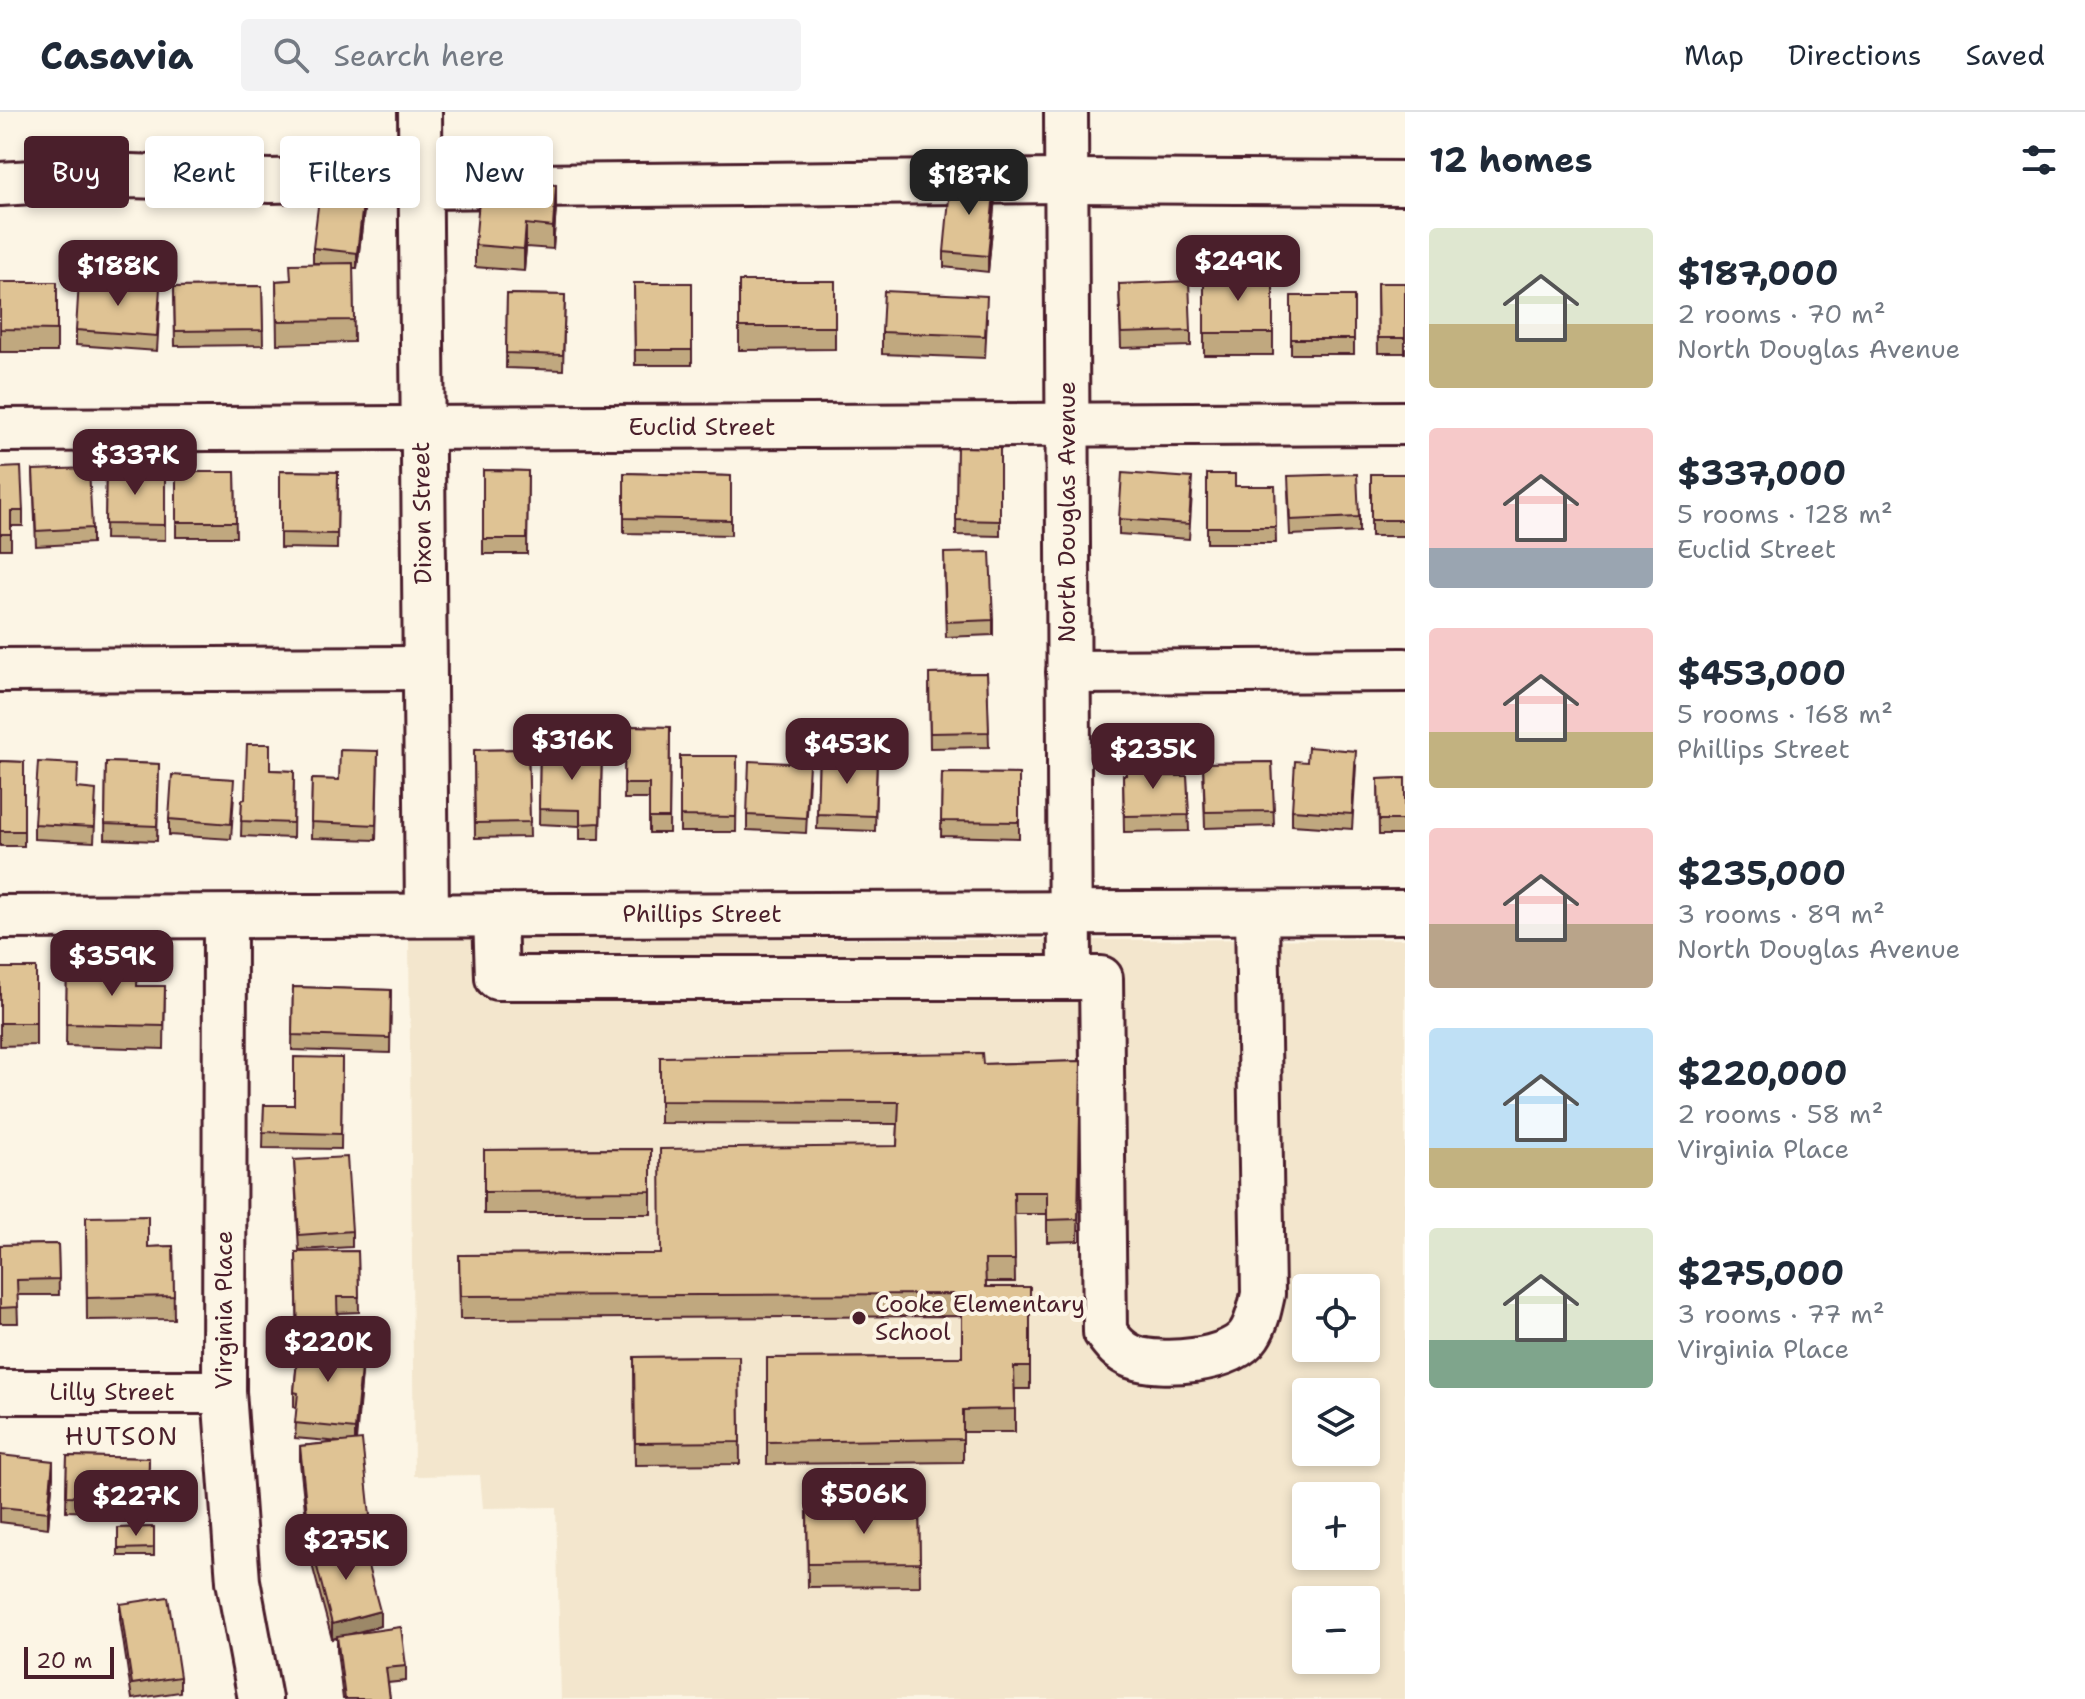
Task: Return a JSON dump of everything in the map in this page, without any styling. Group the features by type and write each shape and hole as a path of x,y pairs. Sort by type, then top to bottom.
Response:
{"street":[{"name":"Dixon Street","path":"420,112 420,136"},
{"name":"North Douglas Avenue","path":"1066,112 1070,977"},
{"path":"0,184 131,176 280,181"},
{"path":"420,187 1066,181 1405,183"},
{"name":"Dixon Street","path":"420,187 427,915"},
{"name":"Euclid Street","path":"0,430 1405,423"},
{"path":"0,670 424,668"},
{"path":"1068,672 1405,670"},
{"name":"Phillips Street","path":"0,917 1405,912"},
{"path":"495,915 497,978 1101,978 1105,1332 1118,1348 1134,1357 1201,1360 1228,1353 1248,1337 1259,1314 1263,1294 1257,913"},
{"name":"Virginia Place","path":"225,917 224,1392 238,1581 260,1699"},
{"name":"Lilly Street","path":"0,1392 224,1392"}],"shaded area":[{"name":"Cooke Elementary School","path":"409,939 1405,939 1405,1699 561,1699 556,1507 483,1508 480,1475 414,1476"}],"building":[{"path":"951,177 995,182 988,256 944,252"},
{"path":"553,185 556,185 553,227 526,224 524,249 475,245 478,208 553,208"},
{"path":"318,208 362,208 357,253 313,248"},
{"path":"353,263 354,320 277,321 276,281 291,280 290,264"},
{"path":"1204,273 1273,274 1273,333 1204,333"},
{"path":"79,281 160,287 157,336 76,330"},
{"path":"739,281 835,281 835,327 739,327"},
{"path":"1189,281 1191,331 1121,333 1119,284"},
{"path":"0,282 57,282 57,330 0,329"},
{"path":"634,283 692,283 692,350 635,350"},
{"path":"1377,283 1405,283 1405,338 1378,338"},
{"path":"262,286 263,330 175,331 174,287"},
{"path":"884,291 987,296 985,336 882,332"},
{"path":"507,294 565,295 563,355 506,353"},
{"path":"1291,296 1354,296 1354,339 1291,339"},
{"path":"957,447 1000,448 1000,521 956,520"},
{"path":"21,467 23,511 11,511 11,534 0,534 0,468"},
{"path":"89,468 92,528 36,531 33,470"},
{"path":"106,469 165,469 165,525 105,524"},
{"path":"483,470 528,471 527,539 483,539"},
{"path":"280,471 338,472 337,534 280,533"},
{"path":"176,472 235,472 236,522 176,522"},
{"path":"624,473 731,476 731,520 624,518"},
{"path":"1122,473 1192,478 1189,524 1119,519"},
{"path":"1207,474 1235,474 1235,486 1275,486 1276,527 1207,527"},
{"path":"1357,474 1359,517 1290,520 1288,476"},
{"path":"1371,474 1405,474 1405,520 1371,520"},
{"path":"990,552 993,620 946,622 944,553"},
{"path":"987,673 989,732 930,733 929,674"},
{"path":"625,726 670,727 669,818 649,818 649,784 624,784"},
{"path":"247,744 270,744 270,770 294,771 293,823 241,821"},
{"path":"1308,747 1356,751 1352,814 1292,810 1295,761 1307,762"},
{"path":"540,748 602,750 600,823 580,824 580,810 539,809"},
{"path":"528,749 530,822 475,823 474,750"},
{"path":"340,750 378,751 376,825 311,822 312,779 339,780"},
{"path":"819,755 877,757 875,816 817,814"},
{"path":"1150,755 1151,776 1187,776 1189,815 1124,816 1125,756"},
{"path":"680,756 737,756 736,817 680,816"},
{"path":"0,761 24,762 24,831 0,831"},
{"path":"749,761 809,764 806,818 747,815"},
{"path":"38,762 78,764 77,788 96,790 94,827 34,824"},
{"path":"106,762 159,764 157,826 105,824"},
{"path":"1272,762 1274,811 1205,812 1203,763"},
{"path":"942,773 1019,774 1019,822 941,821"},
{"path":"172,775 234,779 231,824 169,819"},
{"path":"1405,778 1405,820 1379,820 1378,779"},
{"path":"67,965 138,967 137,986 165,986 164,1026 66,1024"},
{"path":"0,968 36,968 36,1023 0,1023"},
{"path":"293,987 391,990 390,1038 292,1035"},
{"path":"982,1053 983,1064 1081,1061 1078,1219 1047,1220 1047,1192 1014,1192 1015,1260 985,1260 986,1287 1030,1287 1030,1367 1014,1367 1015,1409 963,1410 963,1439 767,1442 767,1358 962,1357 962,1294 460,1296 459,1255 661,1254 660,1149 897,1146 899,1102 660,1101 660,1057"},
{"path":"294,1057 342,1058 341,1134 263,1132 264,1105 294,1105"},
{"path":"651,1149 651,1191 484,1192 484,1150"},
{"path":"347,1157 352,1231 299,1235 294,1160"},
{"path":"148,1216 148,1247 173,1246 174,1296 87,1298 86,1217"},
{"path":"58,1244 59,1279 17,1280 18,1307 0,1308 0,1245"},
{"path":"358,1251 359,1297 337,1297 338,1332 298,1333 296,1252"},
{"path":"299,1340 363,1347 355,1429 295,1423 298,1393 294,1392"},
{"path":"739,1356 740,1442 635,1443 634,1357"},
{"path":"362,1440 370,1516 308,1523 300,1446"},
{"path":"0,1455 53,1461 48,1512 0,1507"},
{"path":"67,1456 149,1458 148,1498 66,1496"},
{"path":"919,1507 920,1563 808,1564 807,1508"},
{"path":"154,1527 154,1548 118,1549 118,1528"},
{"path":"361,1540 380,1611 332,1624 313,1552"},
{"path":"168,1597 180,1677 132,1684 120,1604"},
{"path":"401,1627 406,1666 386,1668 390,1699 345,1699 337,1636"}],"place":[{"name":"Cooke Elementary School","path":"859,1318"}],"district":[{"name":"HUTSON","path":"122,1435"}]}
